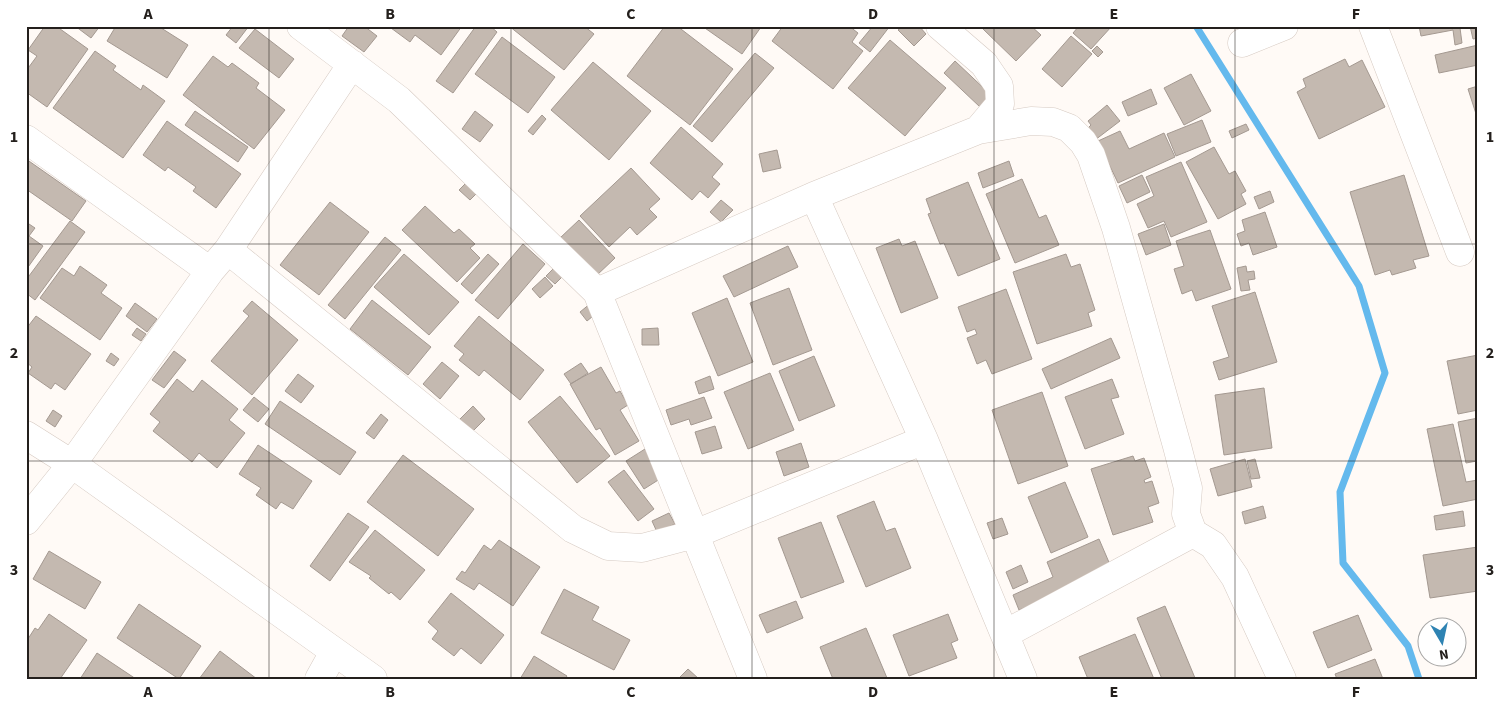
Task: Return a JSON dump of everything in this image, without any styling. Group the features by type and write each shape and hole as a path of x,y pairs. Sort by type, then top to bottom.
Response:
{"street":[{"path":"940,26 984,64 999,86 1000,104 978,130"},
{"path":"1242,43 1284,26"},
{"path":"1373,26 1460,252"},
{"path":"305,27 399,100 597,292 752,679"},
{"path":"26,521 72,464 210,271 228,250 352,64"},
{"path":"597,292 814,196 978,130 1031,121 1053,122 1069,128 1083,142 1091,155 1116,228 1178,446 1188,488 1186,514 1193,533 1213,544 1235,577 1282,679"},
{"path":"26,139 210,271"},
{"path":"814,196 924,440 1023,679"},
{"path":"228,250 573,529 608,546 642,548 695,534 924,440"},
{"path":"26,435 72,464 373,679"},
{"path":"1005,634 1193,533"},
{"path":"319,679 334,652"}],"building":[{"path":"45,26 56,26 88,49 47,107 26,92 26,71 37,56 28,50"},
{"path":"75,26 100,26 91,38"},
{"path":"116,26 158,26 188,45 167,78 107,41"},
{"path":"233,26 249,26 236,43 226,35"},
{"path":"349,26 364,26 377,36 364,52 342,36"},
{"path":"392,26 462,26 441,55 415,35 410,42 391,28"},
{"path":"476,26 490,26 497,32 453,93 436,81"},
{"path":"509,26 584,26 594,34 564,70"},
{"path":"665,26 677,26 733,69 690,125 627,76"},
{"path":"702,26 760,26 761,27 742,54"},
{"path":"783,26 849,26 858,33 852,42 863,51 833,89 772,41"},
{"path":"873,26 890,26 870,52 859,43"},
{"path":"903,26 919,26 926,34 914,46 898,30"},
{"path":"985,26 1031,26 1041,35 1016,61 983,29"},
{"path":"1079,26 1112,26 1091,49 1073,33"},
{"path":"1419,26 1470,26 1460,28 1462,43 1455,45 1453,30 1421,36"},
{"path":"1470,26 1478,26 1478,38 1473,39"},
{"path":"255,29 294,59 279,78 239,48"},
{"path":"1071,36 1092,54 1062,87 1042,69"},
{"path":"502,37 555,77 528,113 475,74"},
{"path":"890,40 946,88 905,136 848,88"},
{"path":"1478,45 1478,65 1439,73 1435,55"},
{"path":"1097,46 1103,52 1098,57 1092,51"},
{"path":"95,51 116,66 113,70 141,90 143,85 165,101 123,158 53,108"},
{"path":"755,53 774,68 712,142 693,126"},
{"path":"213,56 228,67 232,63 259,83 256,88 285,110 254,149 183,95"},
{"path":"1345,59 1349,67 1362,60 1385,107 1319,139 1297,92 1306,87 1303,79"},
{"path":"955,61 991,95 980,107 944,73"},
{"path":"593,62 651,111 609,160 551,110"},
{"path":"1191,74 1211,111 1184,125 1164,88"},
{"path":"1478,86 1478,120 1468,89"},
{"path":"1151,89 1157,104 1128,116 1122,102"},
{"path":"1107,105 1120,121 1095,140 1087,129 1091,125 1088,121"},
{"path":"195,111 248,147 238,162 185,125"},
{"path":"475,111 493,125 480,142 462,129"},
{"path":"542,115 546,119 533,135 528,131"},
{"path":"1202,120 1211,142 1176,156 1167,134"},
{"path":"167,121 241,174 216,208 193,191 196,187 168,167 165,171 143,155"},
{"path":"1246,124 1249,130 1232,138 1229,131"},
{"path":"681,127 723,164 712,177 720,184 708,198 700,191 692,200 650,163"},
{"path":"1120,131 1129,149 1164,133 1175,157 1118,183 1098,141"},
{"path":"1214,147 1229,174 1235,171 1246,191 1241,194 1246,204 1218,219 1186,162"},
{"path":"777,150 781,168 763,172 759,154"},
{"path":"26,159 86,201 72,221 26,189"},
{"path":"1009,161 1014,176 983,188 978,173"},
{"path":"1181,162 1207,222 1171,237 1164,221 1148,228 1137,204 1154,196 1146,177"},
{"path":"631,168 660,199 649,209 657,217 637,235 630,227 609,247 580,216"},
{"path":"1142,175 1150,192 1127,203 1119,186"},
{"path":"1404,175 1429,256 1413,260 1416,268 1392,275 1390,270 1375,275 1350,192"},
{"path":"1022,179 1039,218 1046,215 1059,245 1015,263 986,194"},
{"path":"469,180 480,190 470,200 459,190"},
{"path":"968,182 1000,259 958,276 944,243 940,244 928,214 931,213 926,199"},
{"path":"1270,191 1274,202 1259,209 1254,197"},
{"path":"721,200 733,210 721,222 710,212"},
{"path":"330,202 369,232 319,295 280,265"},
{"path":"425,206 454,233 459,229 475,244 470,248 480,258 457,282 402,230"},
{"path":"1265,212 1277,247 1253,255 1249,243 1241,246 1237,234 1245,231 1242,220"},
{"path":"579,220 615,258 596,276 560,238"},
{"path":"70,221 85,232 35,300 26,293 26,280"},
{"path":"26,222 35,228 29,236 43,246 26,270"},
{"path":"1164,224 1171,245 1146,255 1138,234"},
{"path":"1210,230 1231,289 1196,301 1192,290 1182,294 1174,269 1184,266 1176,241"},
{"path":"385,237 401,250 345,319 328,305"},
{"path":"899,239 902,246 915,241 938,298 901,313 876,248"},
{"path":"523,244 545,264 498,319 475,300"},
{"path":"788,246 798,267 734,297 723,276"},
{"path":"404,254 459,302 429,335 374,287"},
{"path":"488,254 499,264 472,294 461,284"},
{"path":"1066,254 1071,267 1080,264 1095,310 1088,313 1092,326 1037,344 1013,272"},
{"path":"80,266 107,285 101,293 122,308 100,340 40,298 62,268 74,276"},
{"path":"1246,266 1247,272 1254,271 1255,279 1248,280 1250,290 1241,291 1237,268"},
{"path":"553,269 562,277 555,284 546,276"},
{"path":"545,277 553,286 540,298 532,289"},
{"path":"789,288 812,350 773,365 750,303"},
{"path":"1006,289 1032,359 992,374 986,360 977,364 967,338 977,334 975,329 967,332 958,307"},
{"path":"1255,292 1277,362 1219,380 1213,362 1229,357 1212,306"},
{"path":"727,298 753,362 718,376 692,313"},
{"path":"372,300 431,347 408,375 350,329"},
{"path":"252,301 298,340 252,395 211,361 249,316 243,311"},
{"path":"135,303 157,319 147,332 126,316"},
{"path":"591,303 598,312 587,321 580,312"},
{"path":"36,316 91,354 65,390 55,383 51,389 28,373 32,367 26,362 26,329"},
{"path":"479,316 544,370 520,400 484,370 479,376 459,360 464,354 454,346"},
{"path":"137,328 146,334 141,341 132,335"},
{"path":"658,328 659,345 642,345 642,329"},
{"path":"1111,338 1120,358 1051,389 1042,369"},
{"path":"174,351 186,360 164,388 152,380"},
{"path":"111,353 119,359 114,366 106,361"},
{"path":"1478,355 1478,410 1458,414 1447,361"},
{"path":"814,356 835,406 799,421 779,371"},
{"path":"442,362 459,376 440,399 423,384"},
{"path":"581,363 588,373 571,384 564,374"},
{"path":"601,367 616,393 620,391 628,405 620,410 639,441 615,455 600,428 596,430 570,384"},
{"path":"770,373 794,430 748,449 724,392"},
{"path":"298,374 314,386 301,403 285,391"},
{"path":"710,376 714,389 699,394 695,382"},
{"path":"177,379 193,392 202,380 238,409 229,420 245,433 217,468 199,453 192,462 153,431 160,422 150,414"},
{"path":"1112,379 1119,397 1111,399 1124,434 1085,449 1065,397"},
{"path":"1264,388 1272,448 1224,455 1215,395"},
{"path":"1042,392 1068,466 1018,484 992,410"},
{"path":"560,396 610,456 577,483 528,422"},
{"path":"254,397 269,409 258,422 243,410"},
{"path":"704,397 712,418 691,425 689,419 671,425 666,410"},
{"path":"280,401 356,452 340,475 265,424"},
{"path":"473,406 485,419 472,432 459,420"},
{"path":"53,410 62,416 55,427 46,421"},
{"path":"381,414 388,420 374,439 366,433"},
{"path":"1478,418 1478,464 1477,461 1466,463 1458,422"},
{"path":"1453,424 1466,482 1478,480 1478,499 1443,506 1427,429"},
{"path":"715,426 722,448 702,454 695,432"},
{"path":"801,443 809,467 784,476 776,452"},
{"path":"258,445 312,481 293,509 281,502 276,509 256,495 261,488 239,474"},
{"path":"645,449 663,477 644,489 626,461"},
{"path":"403,455 474,509 438,556 367,502"},
{"path":"1133,456 1135,461 1144,458 1151,477 1144,480 1145,483 1152,481 1159,503 1148,507 1153,522 1113,535 1091,469"},
{"path":"1245,459 1252,487 1218,496 1210,469"},
{"path":"1255,459 1260,478 1251,479 1247,461"},
{"path":"624,470 654,509 638,521 608,482"},
{"path":"1065,482 1088,537 1051,553 1028,497"},
{"path":"874,501 886,531 895,528 911,568 866,587 837,516"},
{"path":"1263,506 1266,518 1245,524 1242,512"},
{"path":"1463,511 1465,526 1436,530 1434,516"},
{"path":"348,513 369,527 330,581 310,566"},
{"path":"669,513 675,524 657,532 652,521"},
{"path":"1002,518 1008,534 993,539 987,523"},
{"path":"821,522 844,582 801,598 778,538"},
{"path":"375,530 425,570 400,600 369,578 371,576 349,562"},
{"path":"1099,539 1114,574 1019,610 1013,595 1053,577 1047,562"},
{"path":"499,540 540,567 513,606 479,583 474,590 456,579 462,571 465,573 484,545 491,550"},
{"path":"1478,547 1478,591 1430,598 1423,555"},
{"path":"49,551 101,582 85,609 33,579"},
{"path":"1021,565 1028,582 1013,589 1006,572"},
{"path":"564,589 599,607 592,620 630,640 614,670 541,633"},
{"path":"451,593 504,635 481,664 461,648 454,656 432,639 438,631 428,622"},
{"path":"796,601 803,618 767,633 759,615"},
{"path":"139,604 201,646 179,679 117,638"},
{"path":"1165,606 1195,678 1162,679 1137,618"},
{"path":"49,614 87,640 60,679 27,679 26,642 35,628 38,630"},
{"path":"948,614 958,640 951,643 957,658 909,676 893,635"},
{"path":"1358,615 1372,650 1328,668 1313,632"},
{"path":"866,628 887,678 833,679 820,647"},
{"path":"1135,634 1154,679 1088,679 1079,657"},
{"path":"220,651 257,679 199,679"},
{"path":"97,653 136,679 80,679"},
{"path":"534,656 567,676 565,679 520,679"},
{"path":"1375,659 1383,679 1337,679 1335,674"},
{"path":"688,669 699,679 678,679"}],"waterway":[{"path":"1196,26 1359,286 1385,373 1340,492 1343,563 1408,646 1419,679"}]}
